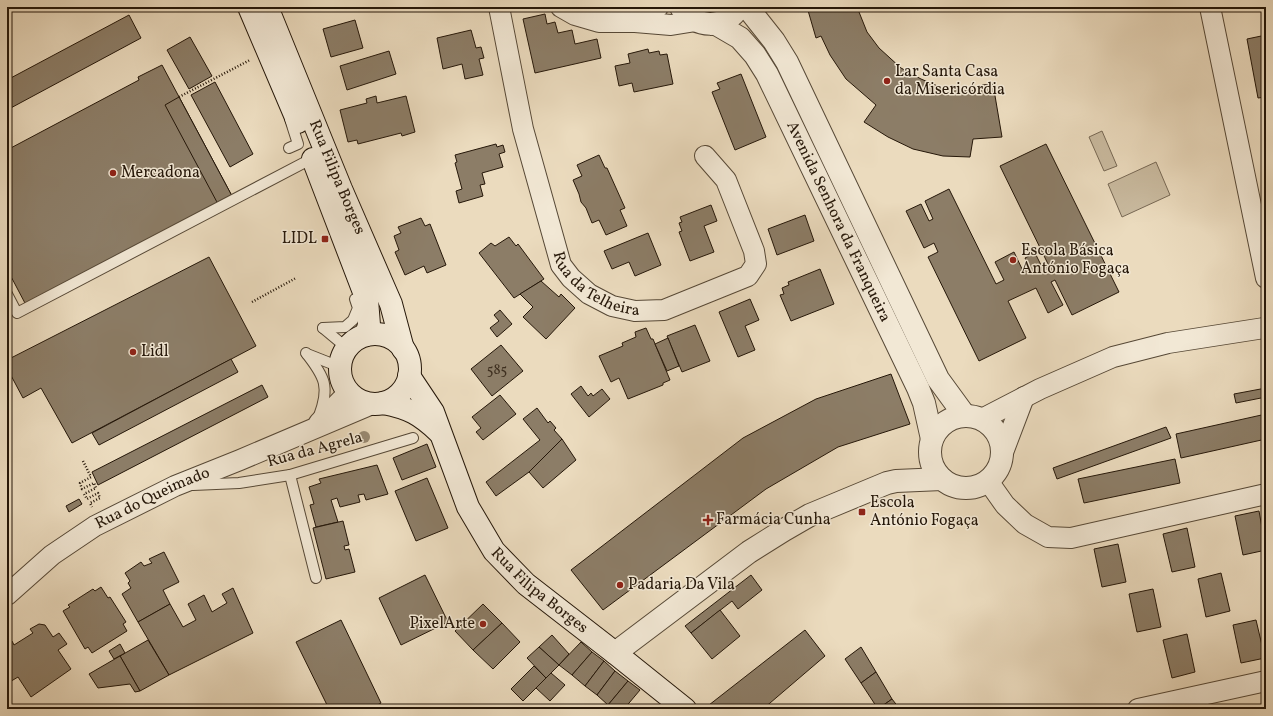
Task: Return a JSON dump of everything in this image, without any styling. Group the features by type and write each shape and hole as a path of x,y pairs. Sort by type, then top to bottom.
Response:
{"street":[{"name":"Rua Filipa Borges","path":"249,7 258,51 300,150 327,195 367,300 369,325 366,335"},
{"name":"Rua Filipa Borges","path":"267,7 341,189 391,304 403,348"},
{"name":"Rua da Telheira","path":"499,7 523,129 561,265 571,278 589,294 612,306 635,311 664,310 748,276 756,264 754,251 726,180 705,156"},
{"path":"561,7 575,15 599,22 635,22 671,25 698,17 728,19 739,7"},
{"path":"635,22 658,7"},
{"name":"Avenida Senhora da Franqueira","path":"747,7 774,41 787,62 938,379 973,417"},
{"path":"1210,7 1266,278"},
{"name":"Avenida Senhora da Franqueira","path":"698,17 740,38 755,55 767,74 918,388 924,402 931,445"},
{"path":"1024,397 1002,455 1000,465 995,474 988,481 977,487 965,489 952,486 942,479 935,471 931,461 931,445 937,430 954,418 973,417 1024,397 1112,357 1168,343 1265,326"},
{"path":"377,334 387,336 403,348 410,366 409,376 407,383 400,393 392,400 377,404 361,401 349,392 341,379 344,357 354,341 366,335 377,334"},
{"name":"Rua Filipa Borges","path":"409,376 433,412 468,507 494,551 526,584 685,709"},
{"name":"Rua do Queimado","path":"314,429 349,392"},
{"name":"Rua Filipa Borges","path":"377,404 400,406 413,412 429,423 441,434"},
{"name":"Rua do Queimado","path":"7,595 52,555 95,526 175,486 377,404"},
{"path":"973,417 991,425 998,434 1002,444 1002,455"},
{"path":"896,481 931,445"},
{"path":"615,653 749,552 810,515 887,483 896,481 942,479"},
{"path":"988,481 1005,505 1025,524 1048,537 1071,538 1266,494"},
{"path":"1138,709 1266,680"}],"lane":[{"path":"7,294 17,313 300,150"},
{"path":"327,195 358,308 353,320 345,326 323,328 344,357"},
{"path":"314,429 323,405 325,389 322,375 306,353 344,357"},
{"name":"Rua da Agrela","path":"175,486 239,483 290,475 413,438"},
{"path":"290,475 316,578"}],"path":[{"path":"179,97 258,51"},
{"path":"252,302 296,278"},
{"path":"83,461 91,476 80,482 82,489 94,483 96,488 84,494 87,499 98,493 100,498 90,503"}],"shaded area":[{"path":"1102,131 1117,166 1104,171 1089,137"},
{"path":"1156,162 1170,195 1122,217 1108,184"}],"building":[{"name":"Lar Santa Casa da Misericórdia","path":"807,7 857,7 867,32 879,48 901,68 940,87 963,91 982,90 982,85 993,84 1002,137 973,139 970,157 943,156 913,149 888,137 864,122 876,105 846,79 830,55 821,36 816,38"},
{"path":"545,14 547,24 555,22 558,33 572,30 575,44 597,39 601,58 535,73 523,19"},
{"path":"129,15 141,38 7,110 7,80"},
{"path":"355,20 363,48 331,57 323,29"},
{"path":"471,30 476,48 481,47 484,58 479,59 483,75 465,79 462,64 443,69 437,38"},
{"path":"1266,35 1266,97 1258,98 1247,39"},
{"path":"190,37 212,76 189,89 167,50"},
{"path":"648,49 649,53 659,51 660,55 667,54 673,84 634,92 632,83 619,86 615,66 630,63 628,54"},
{"path":"389,51 396,74 347,90 340,66"},
{"name":"Mercadona","path":"162,65 232,196 26,305 7,269 7,150 139,80 138,77"},
{"path":"741,74 766,137 735,150 712,92 720,89 717,83"},
{"path":"215,82 253,154 230,167 191,95"},
{"path":"376,96 377,103 406,96 415,132 402,136 401,133 358,144 357,140 348,142 340,110 367,103 366,99"},
{"path":"179,97 232,196 218,204 165,105"},
{"path":"496,144 497,147 503,145 505,152 499,154 503,167 482,173 485,184 480,185 483,196 459,203 456,191 462,189 455,163 457,162 455,155"},
{"path":"1046,144 1119,292 1072,315 1055,280 1051,282 1063,305 1048,313 1036,288 1008,301 1026,338 979,361 928,257 938,252 934,243 924,248 906,211 921,204 929,221 933,219 925,201 949,189 996,284 1004,280 995,262 1014,252 1023,271 1030,268 1025,258 1035,253 1043,269 1049,266 1000,166"},
{"path":"599,155 605,168 607,168 625,208 620,210 627,226 606,235 599,220 592,223 586,208 581,202 573,180 582,176 577,165"},
{"path":"711,205 717,221 704,226 714,252 690,261 679,232 682,231 679,223 682,222 680,217"},
{"path":"805,215 814,241 777,255 768,229"},
{"path":"421,218 425,226 430,224 446,265 427,273 424,266 405,275 395,252 399,250 394,236 401,233 398,227"},
{"path":"648,233 661,265 635,276 629,262 612,269 604,251"},
{"path":"509,237 516,246 518,244 544,279 514,298 479,253 491,243 495,246"},
{"name":"Lidl","path":"209,257 256,346 72,443 41,388 23,398 7,368 7,360"},
{"path":"820,269 834,304 791,321 780,295 784,294 782,288 789,285 788,282"},
{"path":"541,281 559,297 561,294 575,308 546,339 523,317 533,307 520,294"},
{"path":"750,299 759,320 745,326 755,350 738,357 719,312"},
{"path":"500,310 512,324 497,337 490,328 499,321 494,315"},
{"path":"695,325 710,361 682,372 667,336"},
{"path":"646,328 651,339 653,339 670,380 663,383 663,385 628,399 619,378 611,382 599,356 623,346 622,343 636,337 635,332"},
{"path":"668,338 679,366 667,371 655,344"},
{"path":"501,345 523,371 492,396 471,369"},
{"path":"231,359 238,372 99,445 92,433"},
{"path":"891,374 910,424 838,447 766,489 603,610 571,570 743,438 816,399"},
{"path":"262,385 268,397 98,485 92,472"},
{"path":"581,386 588,396 591,393 593,396 602,389 610,399 589,417 571,394"},
{"path":"1266,388 1266,397 1236,403 1234,394"},
{"path":"500,395 516,414 483,440 476,432 481,428 472,417"},
{"path":"537,408 548,423 550,421 556,428 554,430 562,439 529,472 496,496 486,482 540,440 523,419"},
{"path":"1266,414 1266,439 1181,458 1176,434"},
{"path":"1166,427 1171,438 1057,479 1053,468"},
{"path":"562,439 576,460 543,488 529,472"},
{"path":"427,444 436,467 402,480 393,458"},
{"path":"1175,459 1180,483 1084,503 1078,479"},
{"path":"377,465 388,494 366,500 364,494 358,495 360,502 340,507 337,498 331,500 338,522 316,527 310,505 314,504 309,487 321,483 319,479"},
{"path":"427,478 448,528 416,541 395,491"},
{"path":"79,499 82,504 69,512 66,506"},
{"path":"1259,511 1266,550 1243,555 1235,516"},
{"path":"343,521 349,545 344,546 345,550 349,549 355,572 326,579 313,528"},
{"path":"1187,528 1195,567 1172,572 1163,534"},
{"path":"1118,544 1126,582 1102,587 1094,549"},
{"path":"164,552 179,582 163,590 170,604 138,622 122,594 131,588 128,583 130,581 125,573 141,562 144,566 152,563 149,559"},
{"path":"1221,573 1230,611 1206,617 1198,579"},
{"path":"425,575 448,622 401,645 379,598"},
{"path":"751,575 762,590 738,609 732,601 691,633 685,626"},
{"path":"101,587 108,598 110,597 126,622 123,624 127,631 92,653 88,647 85,649 63,611 70,607 68,605 93,589 95,591"},
{"path":"233,588 253,633 169,675 138,622 170,604 183,627 196,620 188,604 204,595 212,612 227,603 222,594"},
{"path":"1153,589 1161,627 1137,632 1129,594"},
{"path":"483,604 502,623 473,650 455,631"},
{"path":"720,610 740,636 712,659 691,633"},
{"path":"341,620 381,703 370,709 329,709 296,642"},
{"path":"1256,620 1265,658 1241,663 1233,625"},
{"path":"502,623 520,642 493,669 473,650"},
{"path":"39,624 45,625 53,637 59,633 67,644 58,650 71,669 31,697 18,677 8,683 7,682 7,645 12,641 14,645 33,633 30,629"},
{"path":"805,630 825,656 763,709 714,709 709,705"},
{"path":"1187,634 1195,672 1172,678 1163,640"},
{"path":"552,635 569,654 559,665 539,647"},
{"path":"148,640 169,675 140,691 120,656"},
{"path":"581,642 592,652 572,675 559,665"},
{"path":"120,644 125,653 114,659 109,651"},
{"path":"539,647 559,665 546,678 527,658"},
{"path":"861,647 876,672 861,683 845,659"},
{"path":"592,652 604,661 585,686 572,675"},
{"path":"120,656 140,691 135,692 130,684 98,688 89,674"},
{"path":"604,661 615,671 597,695 585,686"},
{"path":"534,666 546,678 523,701 511,689"},
{"path":"615,671 628,681 608,705 597,695"},
{"path":"876,672 892,699 878,709 861,683"},
{"path":"551,673 565,685 550,701 536,688"},
{"path":"628,681 640,690 624,709 614,709 608,705"},
{"path":"892,699 899,708 878,709"}],"place":[{"name":"Lar Santa Casa da Misericórdia","path":"887,81"},
{"name":"Mercadona","path":"113,173"},
{"name":"LIDL","path":"325,239"},
{"name":"Escola Básica António Fogaça","path":"1013,260"},
{"name":"Lidl","path":"133,352"},
{"name":"Escola António Fogaça","path":"862,512"},
{"name":"Farmácia Cunha","path":"708,520"},
{"name":"Padaria Da Vila","path":"620,585"},
{"name":"PixelArte","path":"483,624"}]}
